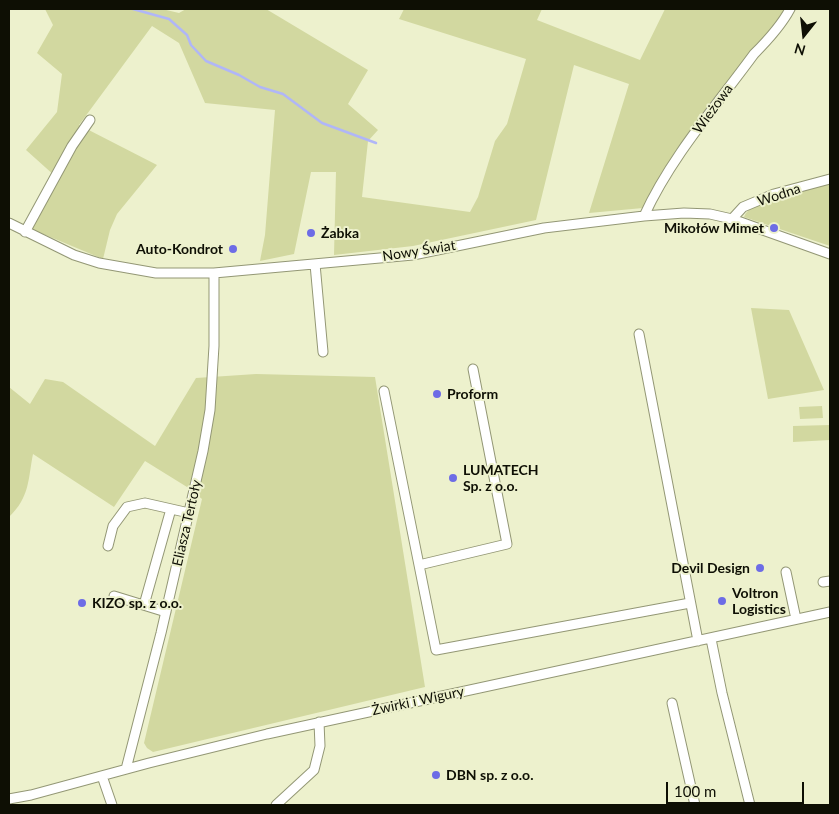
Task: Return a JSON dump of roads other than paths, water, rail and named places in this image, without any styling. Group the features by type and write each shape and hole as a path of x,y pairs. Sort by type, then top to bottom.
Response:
{"street":[{"name":"Wieżowa","path":"644,216 658,188 679,156 754,54 784,20 790,9"},
{"path":"26,232 72,146 90,120"},
{"name":"Wodna","path":"732,219 743,207 774,194 830,179"},
{"name":"Nowy Świat","path":"9,223 66,251 99,263 156,274 214,273 413,255 544,228 644,216 698,212 732,219 830,254"},
{"path":"315,264 323,352"},
{"name":"Eliasza Tertoły","path":"126,769 166,612 210,410 214,346 214,273"},
{"path":"639,334 698,641"},
{"path":"419,565 507,544 473,369"},
{"path":"384,391 436,650 690,603"},
{"path":"108,546 113,526 127,507 145,503 189,513"},
{"path":"144,604 171,509"},
{"path":"786,572 796,619"},
{"path":"114,596 166,612"},
{"name":"Żwirki i Wigury","path":"9,799 319,722 830,612"},
{"path":"710,639 750,805"},
{"path":"672,703 695,805"},
{"path":"276,805 314,770 320,746 319,722"},
{"path":"102,776 112,805"}],"waterway":[{"path":"133,9 169,19 187,35 191,45 206,61 239,75 260,87 283,94 322,123 376,143"}],"place":[{"name":"Mikołów Mimet","path":"774,228"},
{"name":"Żabka","path":"311,233"},
{"name":"Auto-Kondrot","path":"233,249"},
{"name":"Proform","path":"437,394"},
{"name":"LUMATECH Sp. z o.o.","path":"453,478"},
{"name":"Devil Design","path":"760,568"},
{"name":"Voltron Logistics","path":"722,601"},
{"name":"KIZO sp. z o.o.","path":"82,603"},
{"name":"DBN sp. z o.o.","path":"436,775"}]}
